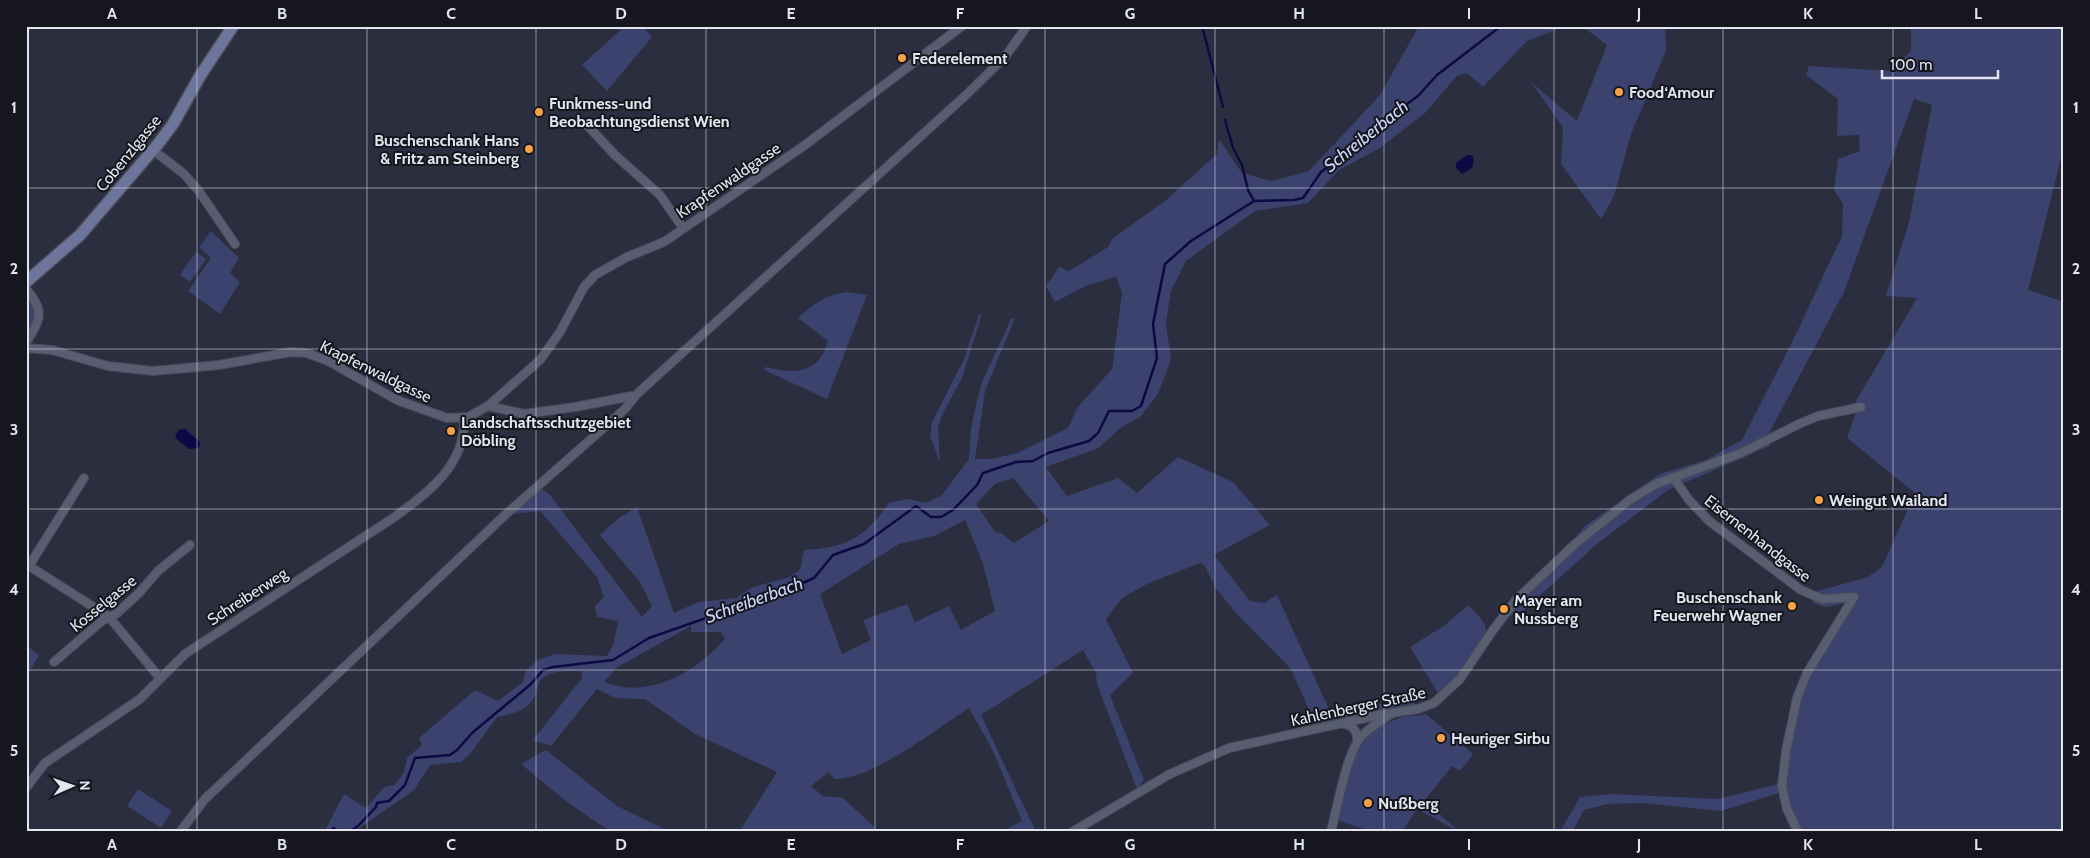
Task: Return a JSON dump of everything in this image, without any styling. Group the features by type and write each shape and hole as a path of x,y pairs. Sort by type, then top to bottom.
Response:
{"street":[{"name":"Cobenzlgasse","path":"26,282 80,235 153,150 173,124 200,76 234,26"},
{"name":"Krapfenwaldgasse","path":"26,348 52,350 108,366 154,371 219,365 291,352 307,353 328,361 397,400 441,416 464,418 488,406 531,369 549,349 584,288 595,275 627,257 657,246 805,144 962,26"},
{"path":"180,832 195,810 212,792 504,516 624,409 636,394 966,95 1005,57 1027,26"},
{"path":"587,125 615,155 660,195 683,228"},
{"path":"153,150 184,174 198,190 235,244"},
{"path":"26,289 36,300 39,309 39,320 26,342"},
{"path":"488,406 524,414 623,399 636,394"},
{"name":"Kahlenberger Straße","path":"1072,832 1170,774 1229,748 1424,708 1434,703 1447,693 1465,672 1503,616 1553,564 1648,487 1741,453 1818,416 1861,407"},
{"name":"Schreiberweg","path":"26,788 45,762 140,700 185,654 419,498 454,462 464,436 464,418"},
{"name":"Eisernenhandgasse","path":"1673,477 1689,500 1709,521 1801,590 1822,599 1854,597 1807,673 1797,698 1786,751 1782,786 1787,809 1798,832"},
{"path":"84,478 28,565 109,617 160,678"},
{"name":"Kosselgasse","path":"54,662 139,593 158,571 190,545"},
{"path":"1357,742 1367,731 1394,713"},
{"path":"1331,832 1357,742 1355,730 1350,725 1344,724"}],"shaded area":[{"path":"625,26 642,26 652,37 607,91 582,65"},
{"path":"1419,26 1565,26 1527,41 1483,87 1467,73 1457,76 1425,113 1380,148 1339,170 1308,203 1255,211 1186,261 1171,291 1166,322 1171,360 1158,394 1140,417 1120,428 1099,448 1046,467 1067,496 1118,478 1137,493 1178,457 1233,482 1270,525 1214,555 1250,601 1264,603 1277,595 1333,718 1370,705 1413,701 1416,706 1316,726 1291,669 1236,613 1217,590 1204,565 1200,563 1147,584 1122,598 1106,619 1133,673 1110,695 1144,780 1137,789 1097,684 1096,673 1083,650 981,715 1036,832 1001,832 1022,821 992,749 969,708 903,752 866,772 834,779 829,772 811,786 823,796 843,798 880,832 739,832 777,772 695,734 645,699 615,698 597,689 551,746 533,740 582,678 582,671 564,671 555,672 544,677 534,698 527,706 518,712 497,717 470,754 461,762 430,765 414,790 354,832 324,832 344,794 366,808 384,787 395,785 404,772 407,758 422,745 419,738 475,690 498,701 523,682 526,670 538,660 555,654 607,656 614,643 618,621 597,617 595,606 604,597 597,577 540,511 511,514 541,488 550,495 642,617 652,606 640,582 600,535 619,518 637,507 674,613 698,602 736,598 753,587 787,578 800,570 804,550 819,549 853,539 871,525 889,503 908,499 926,503 941,496 969,459 971,429 982,382 1011,319 1015,318 985,391 975,459 991,459 1017,453 1068,428 1078,407 1112,369 1122,293 1116,277 1088,285 1055,302 1046,286 1059,267 1069,271 1108,247 1113,238 1165,201 1217,154 1219,139 1242,173 1271,181 1309,171 1380,95","holes":["1013,478 1049,521 1014,543 1002,534 995,532 976,504 995,484","965,520 983,564 995,611 961,630 949,606 915,622 907,604 863,620 871,640 842,654 820,594 899,544 934,536","691,626 691,632 721,632 725,639 686,672 654,685 637,688 621,687 604,682 616,668"]},
{"path":"1582,26 1665,26 1666,51 1631,134 1614,196 1601,219 1561,164 1563,127 1531,82 1577,121 1607,45"},
{"path":"1911,26 2064,26 2064,146 2028,290 2064,302 2064,832 1803,832 1791,807 1786,782 1779,784 1779,793 1721,811 1643,803 1608,804 1584,810 1572,832 1560,832 1580,797 1611,794 1718,799 1778,784 1800,682 1845,603 1826,607 1813,603 1814,592 1868,577 1882,567 1915,493 1847,438 1856,412 1853,406 1917,298 1886,296 1909,222 1932,105 1914,99 1844,292 1768,435 1770,446 1668,490 1597,544 1523,611 1507,617 1586,525 1660,474 1706,460 1742,440 1794,338 1842,236 1843,204 1834,190 1838,159 1860,151 1859,135 1837,136 1838,99 1806,75 1809,66 1891,71 1911,51"},
{"path":"1467,155 1472,155 1474,159 1472,168 1462,174 1456,168 1456,163"},
{"path":"211,231 239,258 230,273 240,282 220,314 188,291 211,258 199,247"},
{"path":"196,252 206,259 190,282 180,275"},
{"path":"846,292 867,295 827,399 764,370 765,367 795,371 811,366 818,360 824,352 828,341 798,318 820,301 832,295"},
{"path":"26,299 34,304 36,316 26,335"},
{"path":"982,314 962,378 944,411 938,427 940,463 930,436 932,422 964,359 979,315"},
{"path":"185,429 200,442 199,448 189,449 175,438 178,430"},
{"name":"Mayer am Nussberg","path":"1468,605 1484,623 1485,637 1467,664 1439,695 1410,647 1445,625"},
{"path":"26,645 39,655 26,678"},
{"path":"1426,714 1473,754 1460,771 1452,766 1424,801 1460,832 1417,809 1402,832 1372,832 1337,820 1352,762 1367,738 1378,728 1405,716"},
{"path":"546,750 617,806 670,832 611,832 567,802 521,764"},
{"path":"138,789 172,811 161,828 127,806"}],"waterway":[{"path":"1202,26 1223,107"},
{"name":"Schreiberbach","path":"349,832 358,826 376,807 377,803 389,801 405,785 415,758 450,755 472,733 531,684 543,670 553,667 613,660 649,638 789,589 814,578 833,555 864,544 916,506 931,517 941,517 953,510 977,485 983,473 1016,462 1033,461 1048,453 1089,441 1098,433 1109,411 1132,411 1141,406 1157,358 1153,324 1165,264 1191,241 1254,201 1303,198 1321,172 1366,138 1378,125 1418,96 1437,75 1501,26"},
{"path":"1225,120 1233,148 1242,165 1248,190 1254,201"},
{"name":"Schreiberbach","path":"331,832 333,828 340,832"}],"place":[{"name":"Federelement","path":"902,58"},
{"name":"Food‘Amour","path":"1619,92"},
{"name":"Funkmess-und Beobachtungsdienst Wien","path":"539,112"},
{"name":"Buschenschank Hans & Fritz am Steinberg","path":"529,149"},
{"name":"Landschaftsschutzgebiet Döbling","path":"451,431"},
{"name":"Weingut Wailand","path":"1819,500"},
{"name":"Buschenschank Feuerwehr Wagner","path":"1792,606"},
{"name":"Mayer am Nussberg","path":"1504,609"},
{"name":"Heuriger Sirbu","path":"1441,738"},
{"name":"Nußberg","path":"1368,803"}]}
